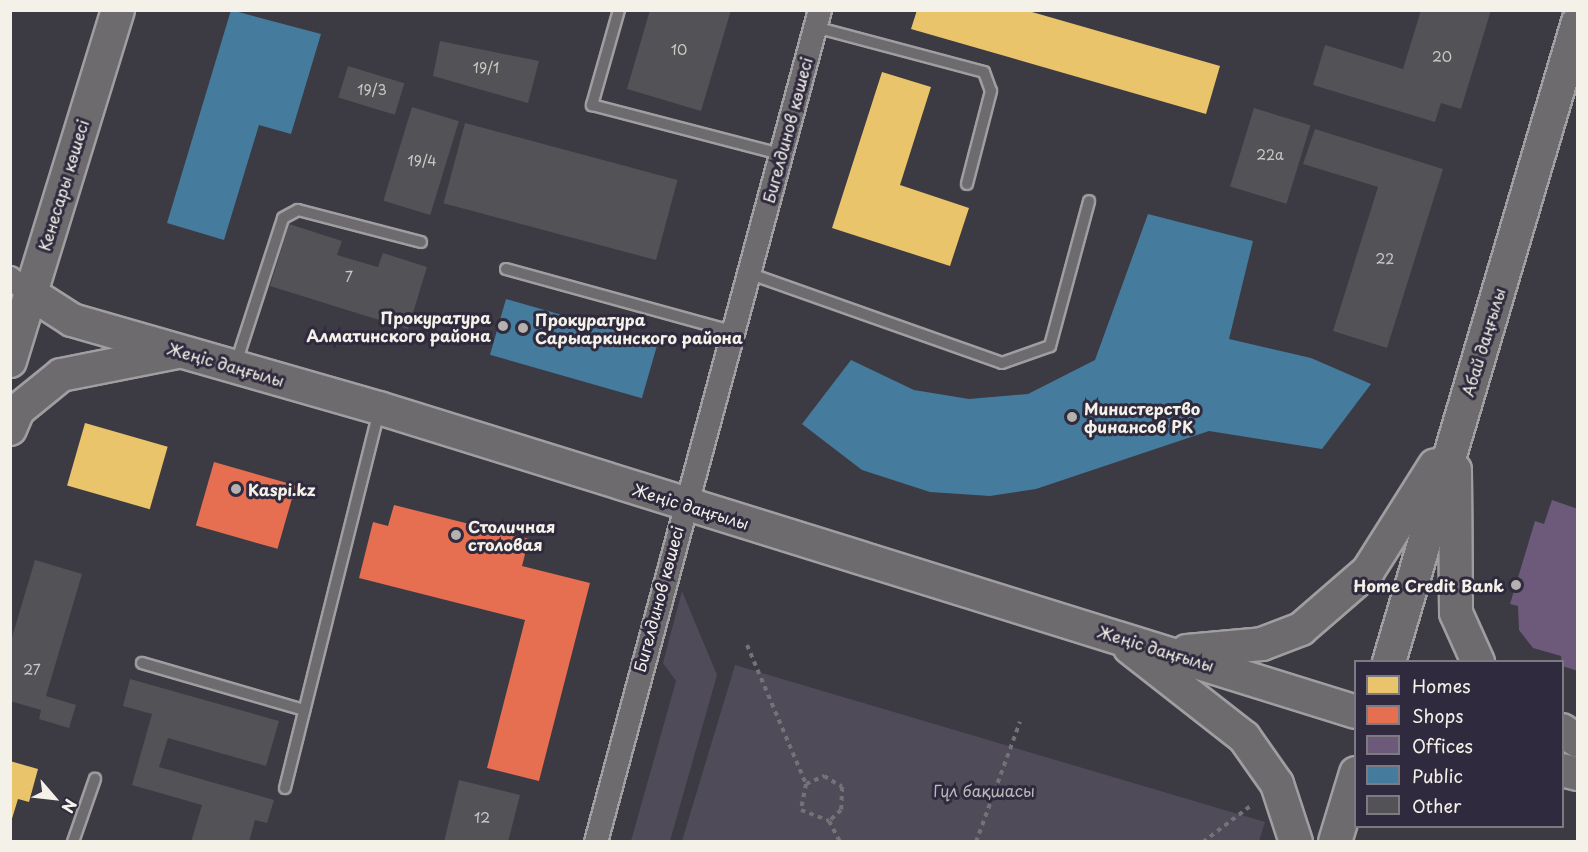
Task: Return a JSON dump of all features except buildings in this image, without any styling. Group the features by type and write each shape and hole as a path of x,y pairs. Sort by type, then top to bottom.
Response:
{"main road":[{"name":"Кенесары көшесі","path":"10,361 17,290 118,10"},
{"name":"Абай даңғылы","path":"1390,660 1578,22"},
{"name":"Жеңіс даңғылы","path":"17,290 72,320 380,408 684,504 1174,652 1354,711"},
{"path":"10,429 18,410 61,375 181,351"},
{"path":"1174,652 1262,644 1301,629 1368,571 1455,434"},
{"path":"1455,434 1456,613 1477,660"},
{"path":"1113,635 1244,737 1277,784 1296,842"},
{"path":"1564,731 1578,741"},
{"path":"1335,842 1354,780"}],"street":[{"name":"Бигелдинов көшесі","path":"596,842 684,504 818,19"}],"lane":[{"path":"619,10 592,105 780,154"},
{"path":"818,19 984,72 991,91 968,184"},
{"path":"747,273 1002,363 1050,346 1089,201"},
{"path":"235,366 283,218 298,210 421,242"},
{"path":"506,269 731,332"},
{"path":"285,788 380,408"},
{"path":"142,663 304,710"},
{"path":"73,842 95,779"}],"path":[{"path":"747,645 806,784 801,810 829,821 840,842"},
{"path":"976,842 1020,722"},
{"path":"806,784 824,776 842,787 841,810 829,821"},
{"path":"1203,842 1261,798"}],"green space":[{"path":"682,591 717,675 670,841 631,841 676,681 663,663"},
{"name":"Гүл бақшасы","path":"735,665 1265,822 1259,841 682,841"}],"place":[{"name":"Прокуратура Алматинского района","path":"503,326"},
{"name":"Прокуратура Сарыаркинского района","path":"523,328"},
{"name":"Министерство финансов РК","path":"1072,417"},
{"name":"Kaspi.kz","path":"236,489"},
{"name":"Столичная столовая","path":"456,535"},
{"name":"Home Credit Bank","path":"1516,585"}]}
